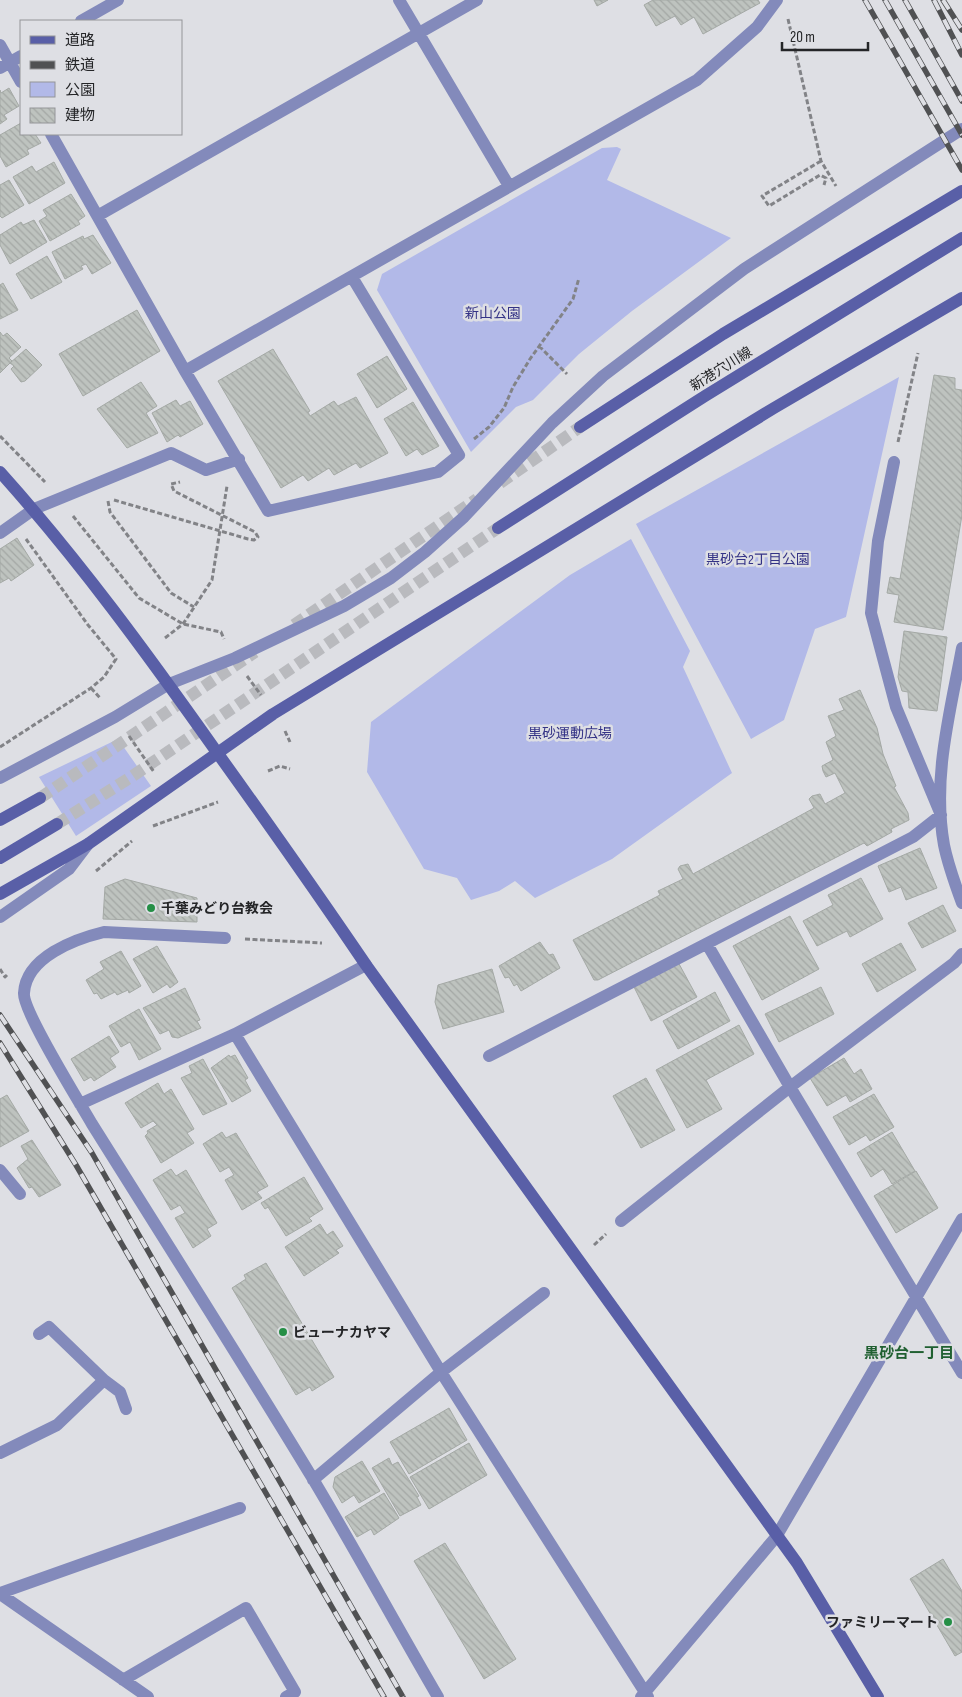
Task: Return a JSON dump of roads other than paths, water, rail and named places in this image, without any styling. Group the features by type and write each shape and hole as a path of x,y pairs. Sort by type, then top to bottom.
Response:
{"street":[{"path":"83,20 118,0"},
{"path":"399,0 509,186"},
{"path":"99,215 477,0"},
{"path":"185,371 697,80 782,5"},
{"path":"0,45 5,65 20,81"},
{"path":"5,65 20,57"},
{"path":"0,778 115,717 169,684 235,658 344,606 390,578 425,552 464,517 552,423 610,370 744,269 962,129"},
{"path":"52,135 99,215 185,371 239,459 268,511 438,472 460,455 352,277"},
{"name":"新港穴川線","path":"580,428 723,334 962,191"},
{"name":"新港穴川線","path":"498,528 705,396 962,238"},
{"path":"0,894 88,844 273,714 774,408 962,298"},
{"path":"0,533 34,510 171,453 206,470 239,459"},
{"path":"894,462 878,541 871,613 896,707 941,815"},
{"path":"0,472 34,510 169,684 304,873 366,965 452,1082 776,1538 796,1563 878,1697"},
{"path":"962,648 942,758 941,815 944,845 962,903"},
{"path":"0,820 40,798"},
{"path":"489,1056 913,837 941,815"},
{"path":"0,858 57,824"},
{"path":"0,917 69,868 88,844"},
{"path":"225,938 104,932 70,943 39,963 25,984 25,1005 80,1104 313,1480 438,1697"},
{"path":"707,944 790,1087 962,1374"},
{"path":"621,1221 790,1087 954,963 962,954"},
{"path":"80,1104 235,1034 366,965"},
{"path":"235,1034 441,1372 645,1695 776,1538 962,1219"},
{"path":"0,1170 20,1194"},
{"path":"313,1480 441,1372 544,1293"},
{"path":"39,1334 49,1327 104,1380 120,1392 126,1409"},
{"path":"0,1453 57,1426 104,1380"},
{"path":"0,1593 240,1508"},
{"path":"0,1593 148,1697"},
{"path":"124,1680 246,1608 295,1692 286,1697"}],"tunnel":[{"path":"500,483 580,427"},
{"path":"294,625 477,499"},
{"path":"57,824 131,777 498,528"},
{"path":"40,798 255,652"}],"railway":[{"path":"865,0 962,170"},
{"path":"885,0 962,135"},
{"path":"905,0 962,101"},
{"path":"934,0 962,55"},
{"path":"943,0 962,30"},
{"path":"0,1015 92,1153 403,1697"},
{"path":"0,1043 76,1165 384,1697"}],"place":[{"name":"千葉みどり台教会","path":"151,908"},
{"name":"ビューナカヤマ","path":"283,1332"},
{"name":"ファミリーマート","path":"948,1622"}],"district":[{"name":"黒砂台一丁目","path":"909,1353"}],"park label":[{"name":"新山公園","path":"493,313"},
{"name":"黒砂台2丁目公園","path":"758,559"},
{"name":"黒砂運動広場","path":"570,733"}]}
